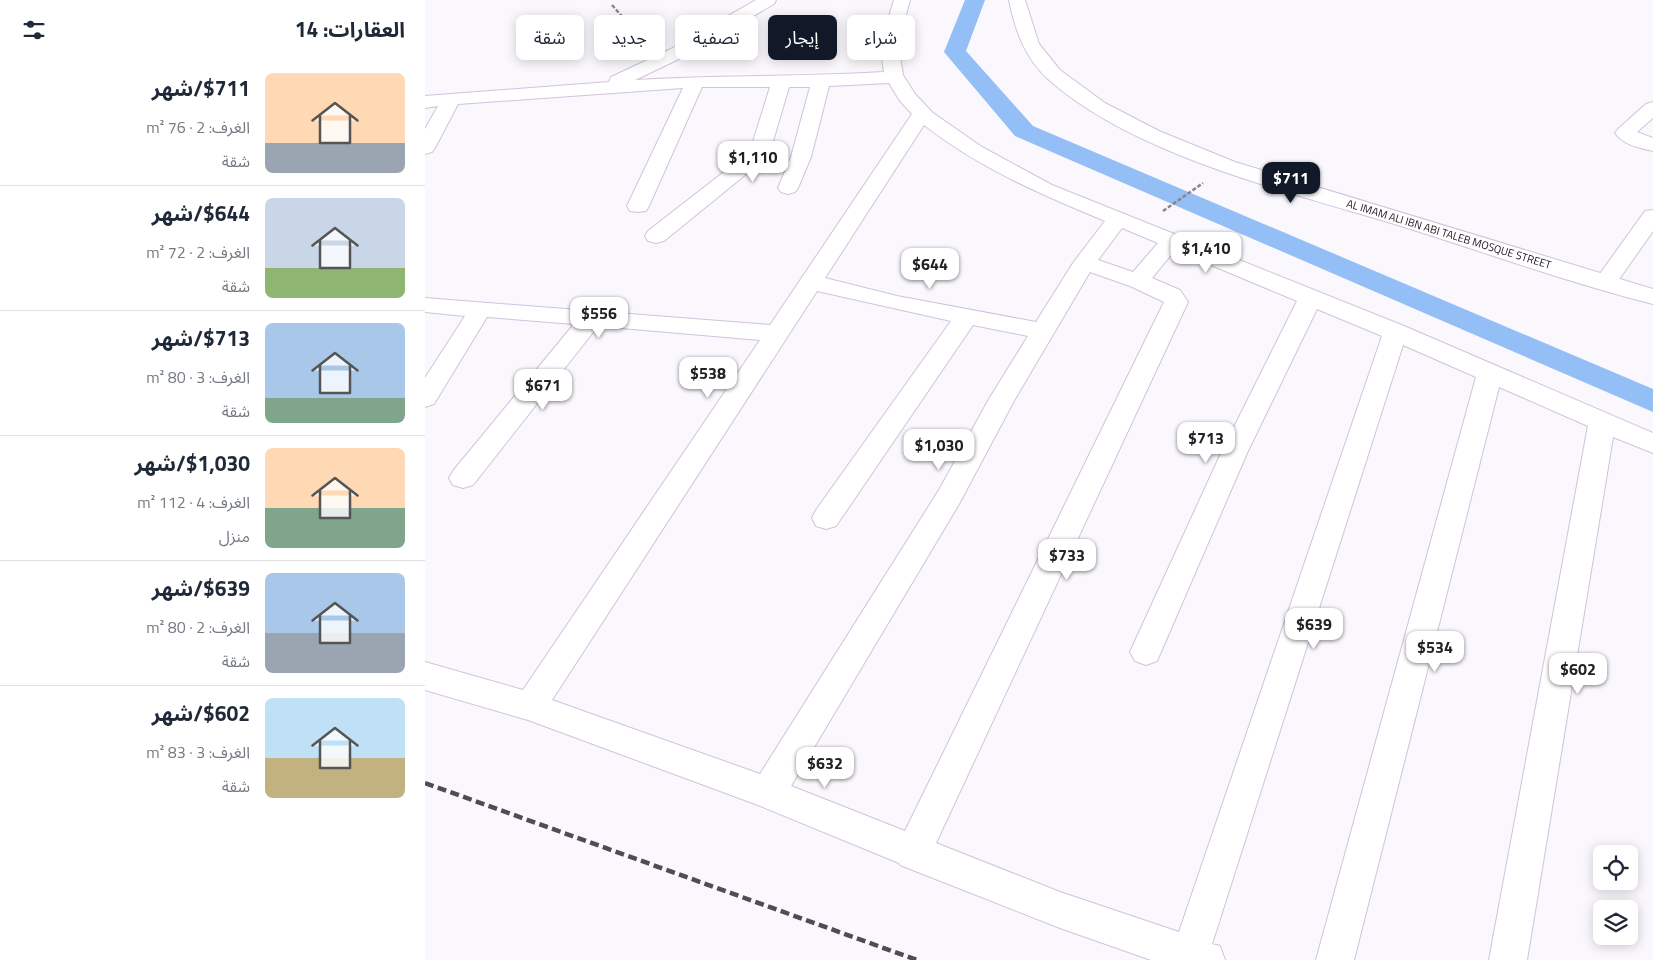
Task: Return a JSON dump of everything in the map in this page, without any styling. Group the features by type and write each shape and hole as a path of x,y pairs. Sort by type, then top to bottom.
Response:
{"street":[{"path":"742,15 768,0"},
{"path":"902,0 892,32 889,53 894,77 922,114 1001,166 1045,189 1395,332 1653,444"},
{"name":"AL IMAM ALI IBN ABI TALEB MOSQUE STREET","path":"1017,0 1027,38 1038,57 1057,77 1091,102 1179,148 1228,166 1653,297"},
{"path":"603,88 675,54"},
{"path":"427,98 451,99 695,82 821,81 894,77"},
{"path":"656,236 754,158 761,148 781,81"},
{"path":"788,188 801,157 821,81"},
{"path":"638,206 695,82"},
{"path":"425,148 451,99"},
{"path":"1653,108 1625,133 1632,138 1653,145"},
{"path":"530,706 775,333 922,114"},
{"path":"1605,283 1653,216"},
{"path":"768,793 949,497 1041,331 1084,263 1119,218"},
{"path":"1138,281 1172,240"},
{"path":"913,853 1175,302 1173,295 1084,263"},
{"path":"810,282 871,297 1041,331"},
{"path":"1146,652 1235,451 1311,297"},
{"path":"425,305 775,333"},
{"path":"425,398 480,310"},
{"path":"826,518 967,316"},
{"path":"463,478 592,318"},
{"path":"425,676 530,706 768,793 913,853 1059,910 1198,957 1395,332"},
{"path":"1335,960 1491,373"},
{"path":"1508,960 1602,422"}],"path":[{"path":"612,5 635,31 675,54"},
{"path":"1140,227 1228,166"}],"waterway":[{"path":"975,0 955,52 1024,131 1653,401"}],"railway":[{"path":"425,783 917,960"}]}
